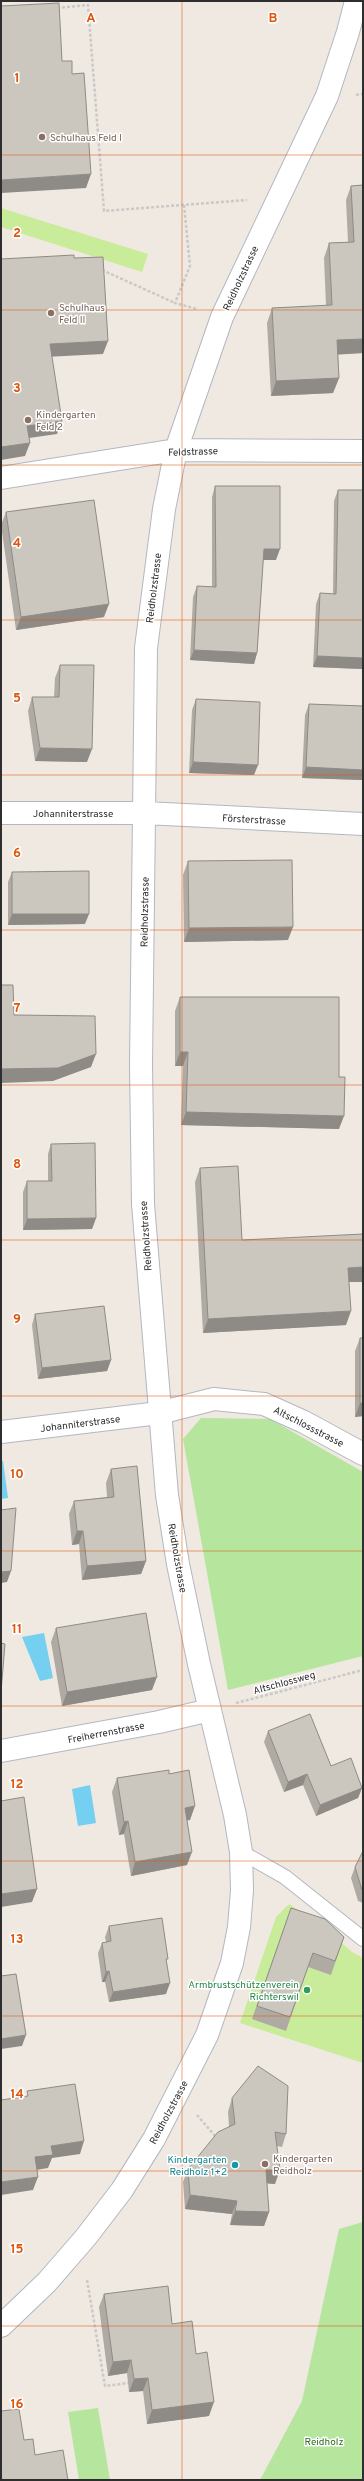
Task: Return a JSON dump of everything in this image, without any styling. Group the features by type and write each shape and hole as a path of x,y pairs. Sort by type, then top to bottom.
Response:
{"street":[{"name":"Reidholzstrasse","path":"1,2326 70,2256 122,2190 154,2139 207,2035 232,1963 239,1927 242,1890 241,1852 236,1815 210,1710 178,1564 167,1495 142,1196 141,1065 146,648 164,509 176,450 222,317 277,198 327,96 348,32 356,1"},
{"name":"Feldstrasse","path":"1,478 176,450 363,451"},
{"name":"Johanniterstrasse","path":"1,813 145,813"},
{"name":"Försterstrasse","path":"145,813 363,824"},
{"name":"Altschlossstrasse","path":"159,1413 214,1400 264,1404 304,1422 363,1454"},
{"name":"Johanniterstrasse","path":"1,1432 159,1413"},
{"name":"Freiherrenstrasse","path":"1,1751 159,1722 210,1710"}],"lane":[{"path":"241,1852 285,1878 363,1939"}],"path":[{"path":"49,9 88,5 104,210 277,198"},
{"path":"175,302 190,266 184,205"},
{"path":"100,270 175,302 222,317"},
{"name":"Altschlossweg","path":"210,1710 363,1670"},
{"path":"70,2256 86,2278 105,2386 128,2382"}],"green space":[{"path":"1,208 148,254 142,272 1,227"},
{"path":"201,1418 270,1419 363,1472 363,1656 228,1690 183,1439"},
{"name":"Armbrustschützenverein Richterswil","path":"289,1904 320,1924 352,1952 363,1958 363,2063 240,2023 276,1917"},
{"name":"Reidholz","path":"363,2222 363,2480 260,2480 302,2401 339,2229"},
{"path":"98,2408 110,2480 79,2480 68,2412"}],"water":[{"path":"1,1461 3,1461 8,1498 1,1499"},
{"path":"44,1633 53,1678 40,1681 22,1637"},
{"path":"90,1785 96,1823 78,1826 72,1789"}],"building":[{"name":"Schulhaus Feld I","path":"59,3 62,61 72,61 72,74 84,73 91,174 1,180 1,6"},
{"path":"363,185 363,339 337,340 339,378 276,381 272,308 332,305 329,243 354,242 351,186"},
{"path":"74,255 74,258 103,257 108,341 50,344 62,421 27,426 30,443 1,447 1,259"},
{"path":"215,486 280,486 280,549 264,549 257,653 194,650 197,586 216,587"},
{"path":"338,490 363,490 363,658 317,656 320,593 336,594"},
{"path":"94,500 109,604 21,617 6,512"},
{"path":"60,665 94,665 92,749 40,748 32,697 59,697"},
{"path":"196,699 260,702 258,765 193,762"},
{"path":"309,704 363,706 363,770 306,767"},
{"path":"292,860 293,927 189,928 188,861"},
{"path":"89,871 89,914 12,914 12,872"},
{"path":"1,985 13,985 14,1015 95,1016 96,1054 58,1068 1,1069"},
{"path":"180,997 339,997 339,1077 345,1077 344,1116 186,1112 188,1052 180,1052"},
{"path":"95,1143 96,1218 27,1219 27,1181 52,1181 51,1144"},
{"path":"238,1166 242,1240 363,1234 363,1267 348,1268 351,1311 208,1319 200,1168"},
{"path":"104,1306 111,1360 42,1368 35,1314"},
{"path":"360,1338 363,1338 363,1403 360,1403"},
{"path":"137,1466 146,1561 87,1566 83,1531 77,1531 74,1501 114,1497 111,1469"},
{"path":"16,1508 11,1571 1,1572 1,1510"},
{"path":"146,1613 157,1677 67,1692 56,1628"},
{"path":"1,1643 5,1644 1,1692"},
{"path":"310,1714 331,1766 351,1758 362,1788 320,1805 307,1774 288,1782 268,1731"},
{"path":"169,1770 169,1774 189,1770 195,1806 185,1808 192,1852 135,1862 128,1821 124,1822 117,1778"},
{"path":"24,1797 37,1889 1,1894 1,1801"},
{"path":"363,1851 363,1891 355,1867"},
{"path":"291,1908 325,1919 344,1937 335,1961 313,1953 290,2017 257,2006"},
{"path":"162,1918 170,1983 113,1992 109,1971 106,1972 102,1943 111,1941 109,1926"},
{"path":"16,1974 26,2035 1,2039 1,1976"},
{"name":"Kindergarten Reidholz 1+2","path":"258,2066 288,2086 286,2134 275,2132 280,2170 266,2170 269,2212 235,2211 237,2201 190,2195 188,2169 218,2132 235,2124 232,2098"},
{"path":"75,2084 84,2141 51,2146 53,2155 35,2157 38,2177 1,2182 1,2100 28,2096 27,2091"},
{"path":"168,2286 172,2324 192,2321 196,2354 207,2352 214,2402 152,2410 148,2378 134,2379 131,2360 113,2362 104,2294"},
{"path":"19,2409 24,2440 33,2439 35,2455 63,2450 68,2480 1,2480 1,2411"}],"place":[{"name":"Schulhaus Feld I","path":"42,137"},
{"name":"Schulhaus Feld II","path":"51,313"},
{"name":"Kindergarten Feld 2","path":"28,420"},
{"name":"Armbrustschützenverein Richterswil","path":"307,1990"},
{"name":"Kindergarten Reidholz","path":"265,2164"},
{"name":"Kindergarten Reidholz 1+2","path":"235,2165"}]}
